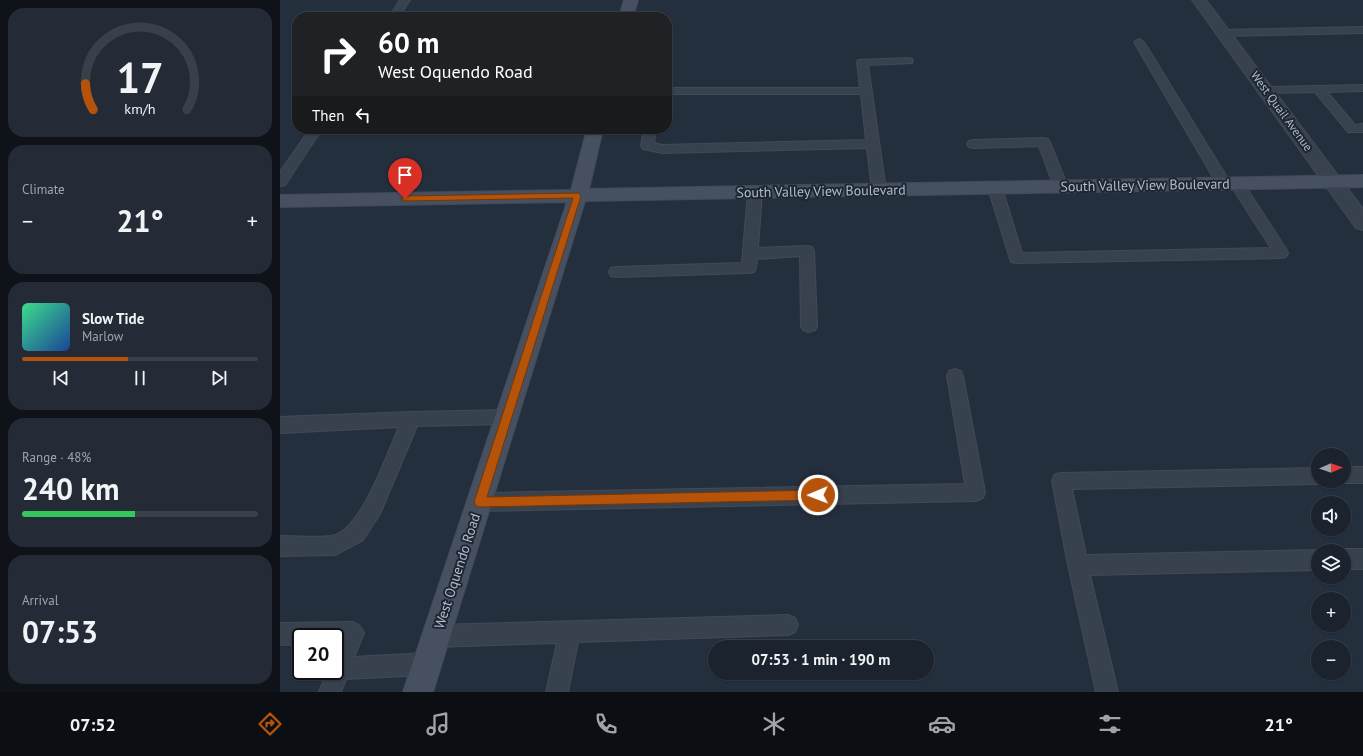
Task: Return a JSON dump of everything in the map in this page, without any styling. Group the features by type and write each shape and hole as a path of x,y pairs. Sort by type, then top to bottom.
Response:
{"main road":[{"path":"627,12 631,0"},
{"name":"West Oquendo Road","path":"418,692 578,196 594,134"},
{"name":"South Valley View Boulevard","path":"280,201 1363,181"}],"street":[{"name":"West Quail Avenue","path":"1199,0 1363,223"}],"lane":[{"path":"397,12 405,0"},
{"path":"1223,32 1363,30"},
{"path":"995,188 1016,258 1281,253 1230,184 1139,42"},
{"path":"879,190 862,62 908,61"},
{"path":"1266,90 1363,88"},
{"path":"1318,89 1352,129 1363,128"},
{"path":"672,91 866,91"},
{"path":"280,182 313,134"},
{"path":"649,134 647,146 662,149 873,144"},
{"path":"973,144 1044,142 1061,187"},
{"path":"616,272 749,268 755,192"},
{"path":"750,254 807,251 809,326"},
{"path":"480,502 976,492 955,376"},
{"path":"280,425 411,419 507,417"},
{"path":"280,546 335,545 356,533 373,508 411,419"},
{"path":"1351,475 1363,475"},
{"path":"1107,692 1078,565 1061,481 1311,476"},
{"path":"1351,559 1363,559"},
{"path":"1078,565 1311,560"},
{"path":"436,636 788,625"},
{"path":"557,692 570,632"},
{"path":"344,633 353,633 344,656"},
{"path":"280,634 292,634"},
{"path":"344,669 427,664"},
{"path":"330,692 335,680"}],"route":[{"path":"405,199 578,196 480,502 818,495"}]}
